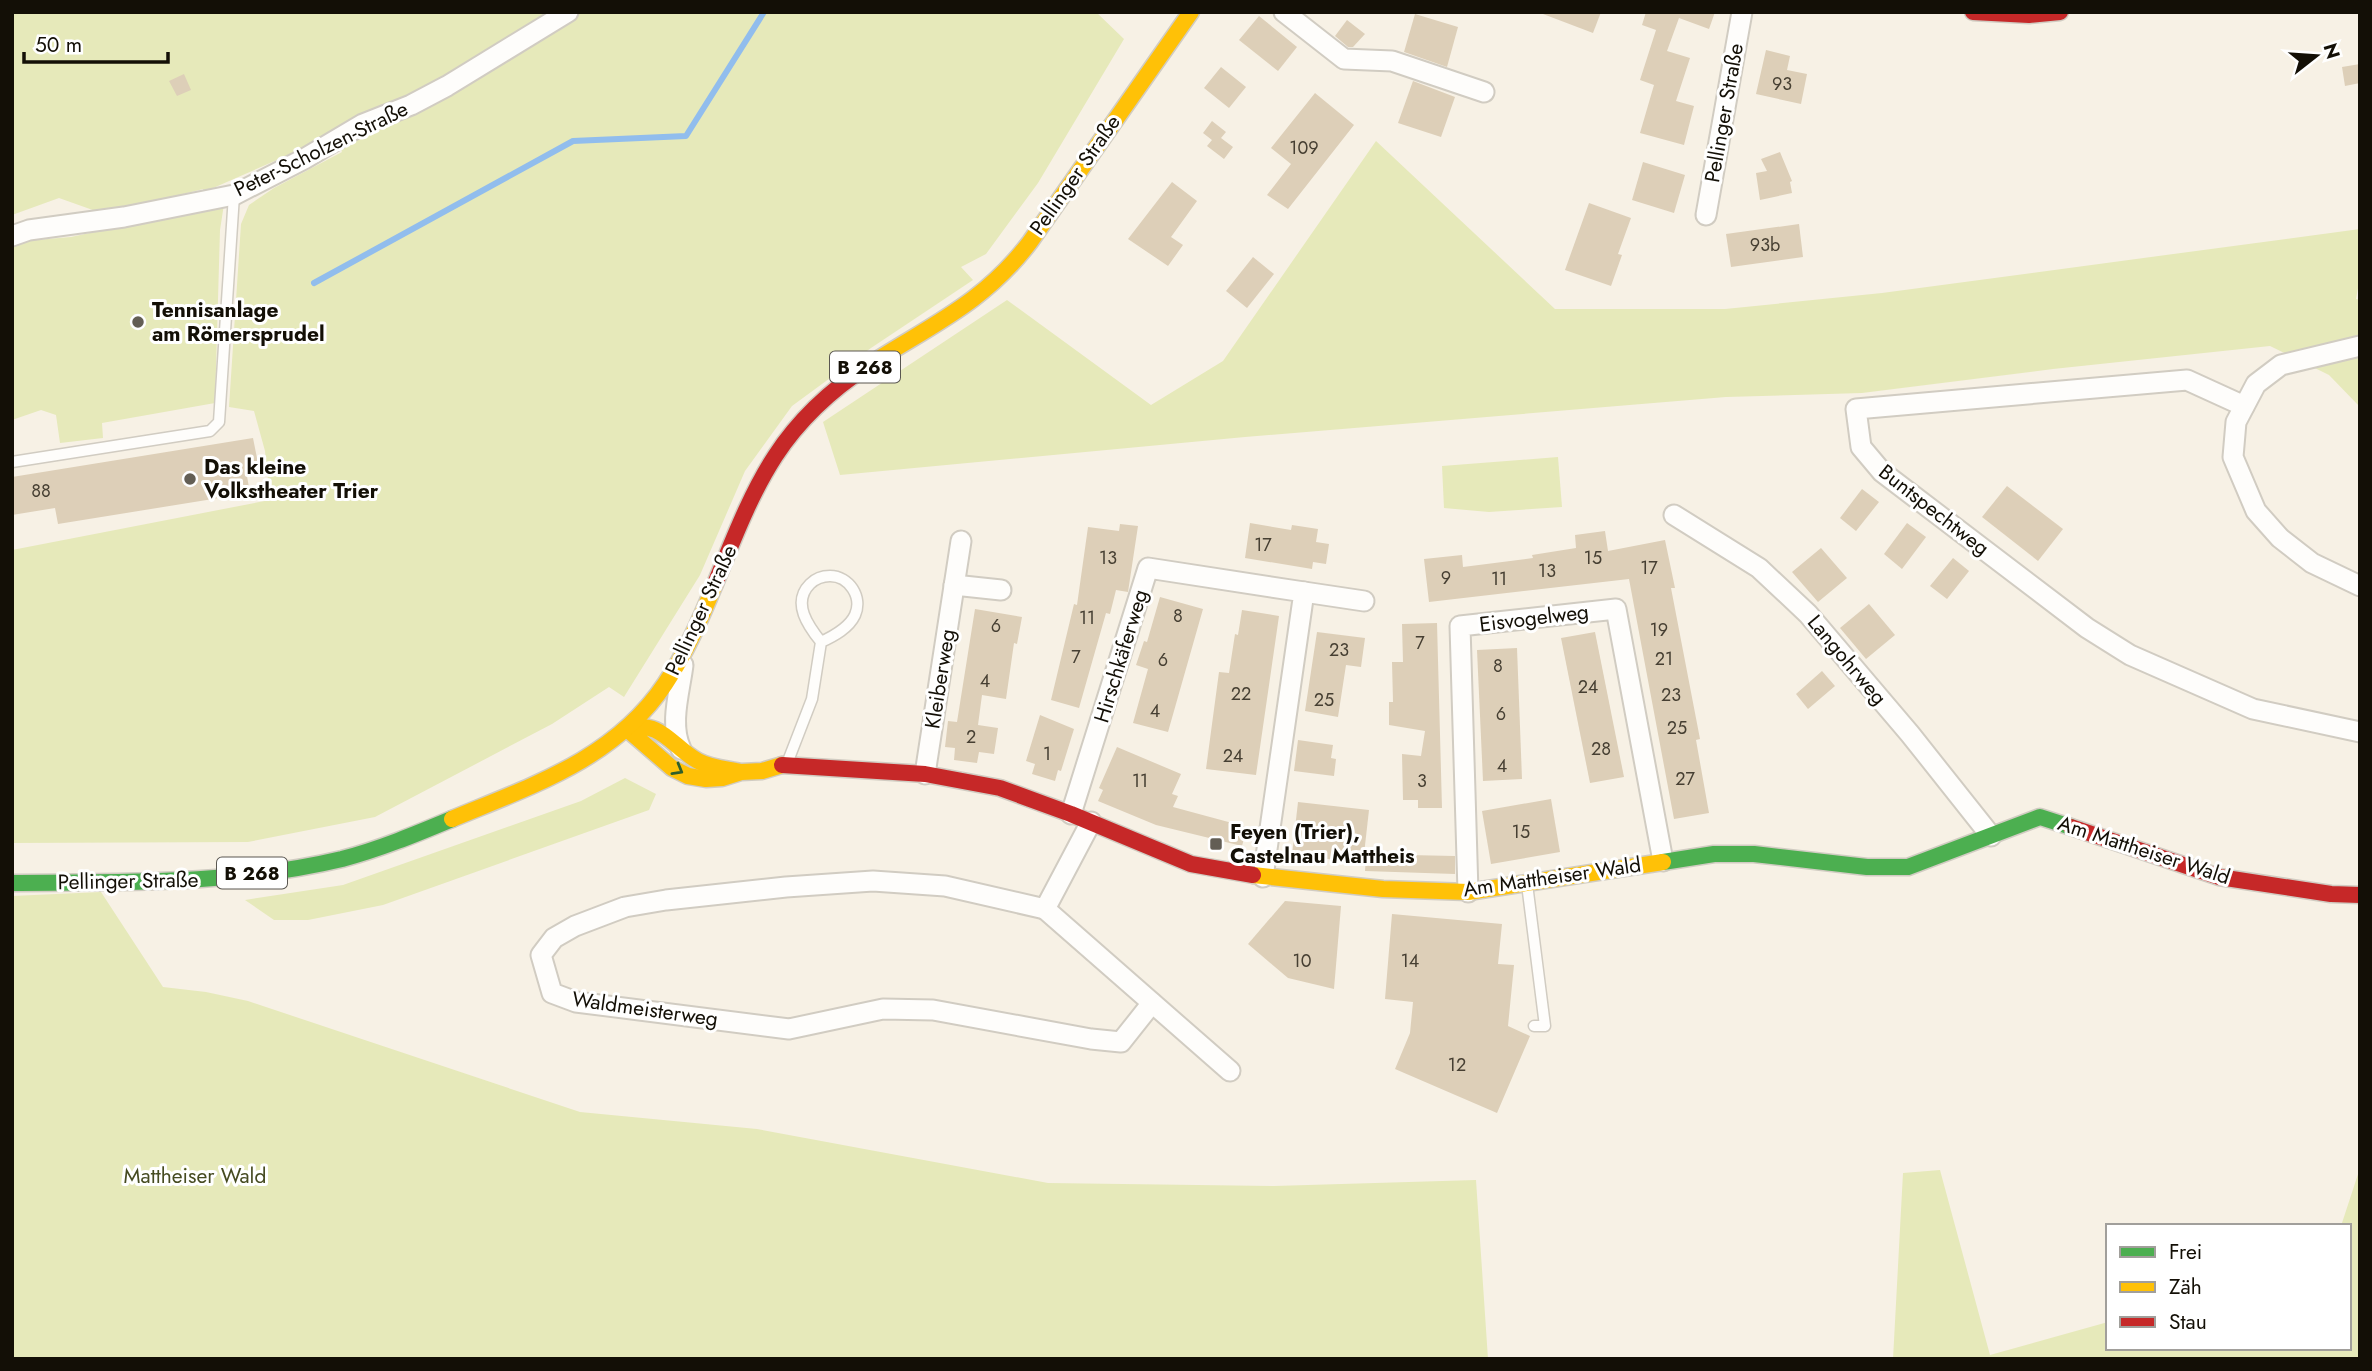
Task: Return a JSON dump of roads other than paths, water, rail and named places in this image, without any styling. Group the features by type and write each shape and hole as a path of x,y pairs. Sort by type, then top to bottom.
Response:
{"street":[{"name":"Peter-Scholzen-Straße","path":"12,236 29,230 124,217 234,195 304,159 363,124 411,105 447,86 568,12"},
{"name":"Pellinger Straße","path":"12,883 196,880 323,863 362,852 547,781 592,758 627,729 663,688 685,651 770,461 789,435 828,394 867,366 950,315 1002,276 1191,12"},
{"path":"1284,12 1344,59 1392,61 1484,92"},
{"name":"Pellinger Straße","path":"1706,215 1742,12"},
{"path":"1973,12 2029,15 2060,12"},
{"path":"2360,346 2281,365 2256,384 2235,422 2233,457 2256,511 2280,538 2312,563 2360,586"},
{"name":"Buntspechtweg","path":"2244,406 2187,380 1856,409 1861,447 1881,472 2098,635 2130,655 2253,709 2360,732"},
{"name":"Langohrweg","path":"1674,515 1759,568 1808,614 1910,734 1991,836"},
{"name":"Kleiberweg","path":"925,774 961,541"},
{"name":"Hirschkäferweg","path":"1071,814 1148,568 1364,601"},
{"path":"954,585 1001,590"},
{"path":"1262,877 1304,592"},
{"name":"Eisvogelweg","path":"1468,892 1460,626 1616,609 1663,861"},
{"path":"681,750 675,720 685,651"},
{"name":"Am Mattheiser Wald","path":"741,772 698,761 654,727 636,725 627,729 672,768 688,776 722,778 786,764 925,774 1000,788 1191,864 1262,877 1383,889 1468,892 1714,853 1754,854 1867,867 1908,867 2040,817 2219,877 2331,894 2360,895"},
{"path":"1045,909 1091,822"},
{"name":"Waldmeisterweg","path":"1152,1003 1121,1042 933,1010 883,1009 789,1029 576,1002 552,993 541,956 554,938 575,926 625,907 786,887 873,881 945,886 1045,909 1152,1003 1230,1072"}],"lane":[{"path":"12,462 210,431 219,422 234,195"},
{"path":"786,764 812,699 821,642 847,625 855,614 857,601 853,588 843,579 830,576 817,578 807,587 802,599 808,626 821,642"},
{"path":"1527,884 1545,1026 1534,1026"}],"waterway":[{"path":"314,283 573,141 686,136 764,12"}],"place":[{"name":"Tennisanlage am Römersprudel","path":"138,322"},
{"name":"Das kleine Volkstheater Trier","path":"190,479"},
{"name":"Feyen (Trier), Castelnau Mattheis","path":"1216,844"}],"park label":[{"name":"Mattheiser Wald","path":"195,1176"}]}
